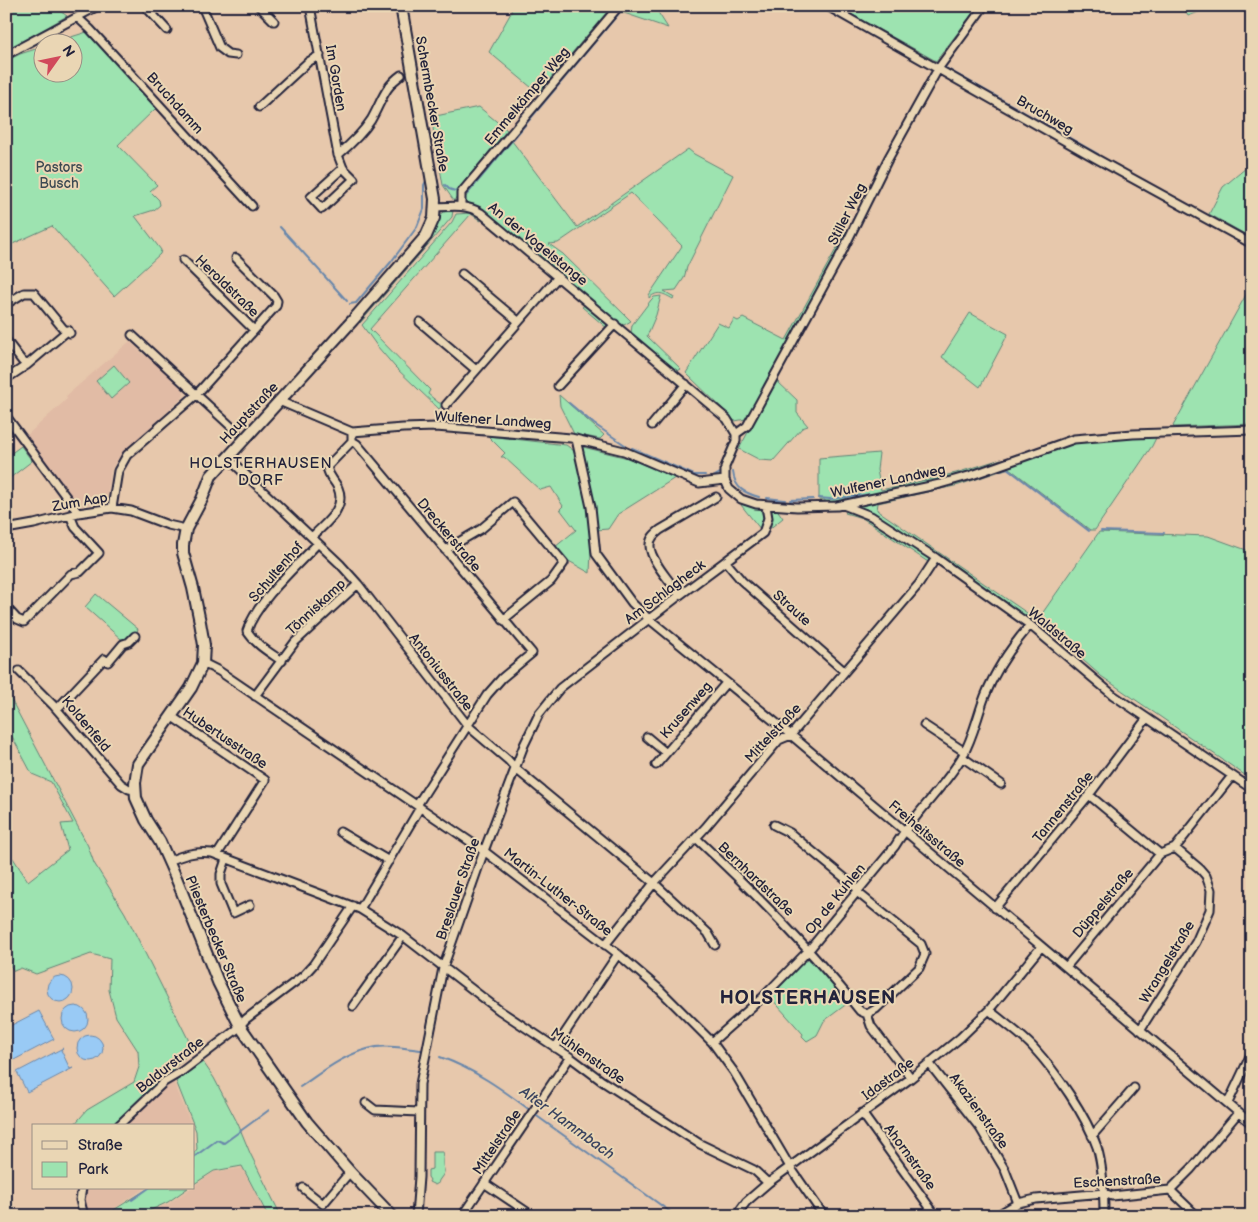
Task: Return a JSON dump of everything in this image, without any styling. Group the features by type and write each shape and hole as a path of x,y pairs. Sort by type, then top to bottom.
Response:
{"main road":[{"name":"Schermbecker Straße","path":"401,6 436,207"},
{"name":"Hauptstraße","path":"139,806 135,790 135,776 138,764 195,681 202,664 204,645 193,588 183,553 186,529 202,499 211,476 426,236 433,223 436,207"},
{"name":"Pliesterbecker Straße","path":"139,806 160,842 218,982 240,1026 307,1122 350,1172 392,1216"}],"street":[{"path":"6,55 98,6"},
{"path":"145,6 167,30"},
{"path":"202,6 220,48 228,54 236,55"},
{"path":"259,6 274,20"},
{"name":"Im Gorden","path":"310,6 338,155 343,168 354,179 322,209 311,197 343,168"},
{"name":"Emmelkämper Weg","path":"461,206 461,193 619,6"},
{"name":"Bruchweg","path":"827,6 1252,244"},
{"name":"Stiller Weg","path":"736,434 748,426 841,254 888,159 938,69 984,6"},
{"name":"Bruchdamm","path":"78,18 252,206"},
{"path":"259,107 308,62 320,55"},
{"path":"338,155 357,139 371,120 389,85 401,75"},
{"name":"An der Vogelstange","path":"436,207 461,206 474,208 481,213 727,419 736,434"},
{"name":"Heroldstraße","path":"112,508 118,471 127,455 196,395 276,306 277,301 274,296 236,258"},
{"name":"Heroldstraße","path":"183,260 254,330"},
{"path":"462,274 518,321"},
{"path":"446,405 558,277"},
{"path":"6,304 24,293 34,293 68,332 27,365 6,379"},
{"path":"420,322 476,370"},
{"path":"558,386 615,324"},
{"path":"132,335 236,431"},
{"path":"6,340 27,365"},
{"path":"652,425 686,384"},
{"name":"Wulfener Landweg","path":"279,401 352,432 436,427 576,439 624,451 699,483 725,480 730,490 741,499 766,506 797,507 843,505 948,482 1074,439 1133,434 1252,430"},
{"path":"6,416 78,512"},
{"path":"312,537 335,514 339,505 338,487 328,475 327,468 352,441 352,432"},
{"path":"725,480 725,467 736,441 736,434"},
{"name":"Freiheitsstraße","path":"576,439 591,506 596,554 632,602 649,619 791,735 1252,1124"},
{"name":"Dreckerstraße","path":"352,441 357,444 532,653"},
{"name":"Antoniusstraße","path":"227,457 340,564 358,584 468,726 516,769 654,883 708,933 715,945"},
{"path":"680,595 651,554 652,536 716,497"},
{"path":"445,550 481,530 514,502 564,563 551,581 503,620"},
{"name":"Waldstraße","path":"843,505 871,516 936,558 1030,625 1102,687 1252,789"},
{"name":"Am Schlagheck","path":"560,688 763,533 768,518 766,506"},
{"name":"Zum Aap","path":"6,529 70,516 78,512 112,508 131,511 168,526 186,529"},
{"path":"6,607 17,619 24,622 71,574 80,572 99,553 75,527 70,516"},
{"name":"Schultenhof","path":"282,661 252,639 248,631 250,622 271,594 318,543"},
{"name":"Mittelstraße","path":"605,944 654,883 696,838 779,740 791,735 919,584 936,558"},
{"name":"Straute","path":"726,562 742,581 844,671"},
{"name":"Tönniskamp","path":"255,696 296,642 358,584"},
{"name":"Op de Kuhlen","path":"712,1042 763,997 809,950 895,846 904,830 949,777 963,755 984,697 1010,652 1030,625"},
{"path":"57,710 104,658 108,662 123,644 129,642 135,636"},
{"name":"Baldurstraße","path":"120,1124 164,1082 181,1072 236,1030 246,1019 302,976 313,964 357,907 389,861 418,811 419,802 487,696 502,678 532,653"},
{"name":"Martin-Luther-Straße","path":"202,664 219,671 484,851 618,954 672,1001 712,1042 734,1072 790,1167 824,1216"},
{"name":"Koldenfeld","path":"19,671 57,710 121,784 135,790"},
{"name":"Krusenweg","path":"656,765 726,683"},
{"name":"Breslauer Straße","path":"416,1216 419,1177 420,1084 443,968 524,745 546,704 560,688"},
{"name":"Hubertusstraße","path":"171,716 266,780 217,855"},
{"name":"Tannenstraße","path":"995,908 1089,795 1147,718"},
{"path":"924,725 1002,784"},
{"name":"Krusenweg","path":"647,737 666,753"},
{"path":"1089,795 1160,854 1175,848 1232,776"},
{"path":"774,825 790,832 920,944 925,954 919,968 876,1009 867,1014"},
{"path":"340,832 389,861"},
{"name":"Bernhardstraße","path":"696,838 753,892 809,950 860,1011 867,1014 870,1026 911,1078"},
{"name":"Wrangelstraße","path":"1140,1030 1196,942 1210,910 1211,890 1206,876 1175,848"},
{"name":"Mühlenstraße","path":"168,861 199,851 217,855 357,907 403,936 499,1010 570,1057 602,1082 700,1144 754,1170 768,1183"},
{"name":"Düppelstraße","path":"1066,967 1160,854"},
{"path":"226,859 221,874 221,884 233,912 250,905"},
{"path":"354,1006 403,936"},
{"name":"Idastraße","path":"736,1216 746,1202 768,1183 911,1078 960,1038 989,1010 1041,947"},
{"path":"555,1048 618,954"},
{"path":"989,1010 1032,1046 1063,1085 1092,1136 1098,1149 1104,1193 1104,1216"},
{"path":"1228,1103 1252,1052"},
{"name":"Mittelstraße","path":"462,1216 570,1057"},
{"name":"Akazienstraße","path":"929,1063 980,1128 1005,1170 1018,1203"},
{"path":"1092,1136 1134,1088"},
{"path":"366,1102 375,1110 419,1112"},
{"name":"Ahornstraße","path":"862,1113 936,1216"},
{"name":"Eschenstraße","path":"996,1216 1018,1203 1036,1199 1104,1193 1112,1196 1170,1190 1191,1169 1238,1113"},
{"path":"303,1188 323,1204 350,1172"},
{"path":"484,1183 533,1216"},
{"path":"82,1190 80,1200 84,1216"},
{"path":"1170,1190 1197,1216"}],"shaded area":[{"path":"130,341 144,355 149,354 181,386 184,394 118,458 111,470 107,498 102,502 82,505 76,503 26,436 67,399 66,396"},
{"path":"174,1082 191,1124 126,1124 162,1089"},
{"path":"242,1168 267,1216 141,1216 168,1204 188,1190 195,1190 195,1185 214,1172"},
{"path":"87,1190 142,1190 103,1216 89,1216 85,1201"}],"green space":[{"path":"6,6 53,6 67,16 39,32 32,32 32,36 7,50"},
{"path":"507,6 612,6 538,93 489,52 512,11"},
{"path":"626,6 654,6 668,28 621,12"},
{"path":"854,6 965,6 973,13 936,61 851,14"},
{"path":"1182,6 1215,6 1188,16"},
{"name":"Pastors Busch","path":"87,32 156,108 118,145 157,185 150,191 159,200 160,205 154,210 135,216 161,250 160,254 114,296 52,226 6,247 6,61 32,50 32,82 82,82 82,34"},
{"path":"479,107 507,130 458,189 456,189 459,192 454,201 443,185 431,117"},
{"path":"512,141 577,227 688,149 733,175 687,267 684,278 676,290 664,291 674,297 673,299 661,294 655,294 649,298 649,295 682,246 631,193 558,243 549,244 563,254 631,321 624,325 613,320 479,207 468,203 464,199"},
{"path":"1252,163 1252,238 1209,214 1223,187"},
{"path":"447,210 453,210 452,217 360,323 358,321 438,221 440,215"},
{"path":"471,213 481,221 471,214 370,329 430,390 428,394 439,403 444,403 439,409 395,367 362,325 452,222 456,214"},
{"path":"846,231 848,231 746,419 735,421 686,373 718,323 729,328 734,319 738,321 743,318 786,340"},
{"path":"1252,284 1252,424 1174,427 1173,426"},
{"path":"661,296 656,315 647,336 681,369 676,372 631,333 632,325 651,300 654,297"},
{"path":"586,304 610,325 608,329 582,307"},
{"path":"970,313 1008,334 980,387 942,357"},
{"path":"114,365 129,383 111,399 96,381"},
{"path":"775,382 778,382 797,400 797,413 808,426 802,428 773,461 760,460 739,449"},
{"path":"559,395 604,435 600,439 574,434 560,406"},
{"path":"488,436 566,445 573,450 578,462 588,507 591,551 590,573 567,560 555,547 576,530 560,509 563,506 551,487 540,490 504,457 501,457 505,453"},
{"path":"1156,438 1152,446 1095,530 1090,530 1009,468 959,485 878,503 877,510 1034,618 1028,620 850,505 909,493 1077,442"},
{"path":"21,446 32,461 6,481 6,457"},
{"path":"583,447 628,458 675,478 618,514 608,529 596,530 580,450"},
{"path":"879,453 877,470 881,490 956,473 1001,459 1002,462 938,481 894,491 828,502 819,500 819,458"},
{"path":"742,502 756,506 761,510 763,524 761,530 741,505"},
{"path":"776,508 783,518 768,530 768,511"},
{"path":"848,510 863,515 929,557 928,562 862,518 845,513"},
{"path":"1099,532 1208,536 1252,552 1252,780 1101,676 1040,622 1039,618"},
{"path":"96,594 138,629 134,636 121,639 85,607"},
{"path":"6,690 88,846 94,863 125,913 193,1049 118,1124 75,1124 87,1110 134,1082 139,1067 138,1051 116,1017 109,990 110,959 91,954 36,974 21,968 14,971 6,960 6,864 13,858 28,881 68,850 61,824 73,823 51,782 32,774 6,725"},
{"path":"809,960 813,962 848,1003 824,1021 817,1035 807,1041 770,997 804,962"},
{"path":"203,1062 214,1078 238,1124 281,1216 268,1216 242,1166 214,1171 195,1183 195,1152 197,1149 195,1124 193,1124 176,1081"},
{"path":"432,1152 443,1152 444,1173 439,1183 435,1185 429,1182 428,1177 428,1170 432,1169"},
{"path":"146,1190 185,1190 168,1202 138,1216 104,1216"}],"water":[{"path":"60,976 69,980 73,989 69,998 60,1002 51,998 47,989 51,980"},
{"path":"75,1006 84,1010 88,1019 84,1028 75,1032 66,1028 62,1019 66,1010"},
{"path":"39,1011 54,1039 12,1061 6,1051 6,1028"},
{"path":"90,1035 99,1039 103,1048 99,1057 90,1061 81,1057 77,1048 81,1039"},
{"path":"63,1048 61,1050 70,1069 73,1068 27,1092 17,1072"}],"waterway":[{"path":"71,6 77,11"},
{"path":"467,194 625,6"},
{"path":"944,67 1098,154"},
{"path":"350,304 356,303 391,262 417,227 424,209 424,185 426,181"},
{"path":"445,185 455,191"},
{"path":"280,227 347,301"},
{"path":"569,403 594,424 625,445"},
{"path":"632,448 694,475 705,475"},
{"path":"877,501 934,489 1007,468 1089,531"},
{"path":"733,472 736,483 741,489 759,497"},
{"path":"713,477 720,473"},
{"path":"819,498 830,499 871,494"},
{"path":"767,498 785,500"},
{"path":"790,500 813,499"},
{"path":"1101,531 1164,533"},
{"name":"Alter Hammbach","path":"300,1087 336,1063 365,1049 388,1046 423,1050"},
{"name":"Alter Hammbach","path":"440,1057 464,1067 487,1080 531,1111"},
{"name":"Alter Hammbach","path":"195,1156 217,1140 224,1143 269,1110"},
{"name":"Alter Hammbach","path":"534,1114 676,1216"},
{"name":"Alter Hammbach","path":"132,1200 146,1190"}],"district":[{"name":"HOLSTERHAUSEN DORF","path":"261,472"},
{"name":"HOLSTERHAUSEN","path":"808,998"}]}
